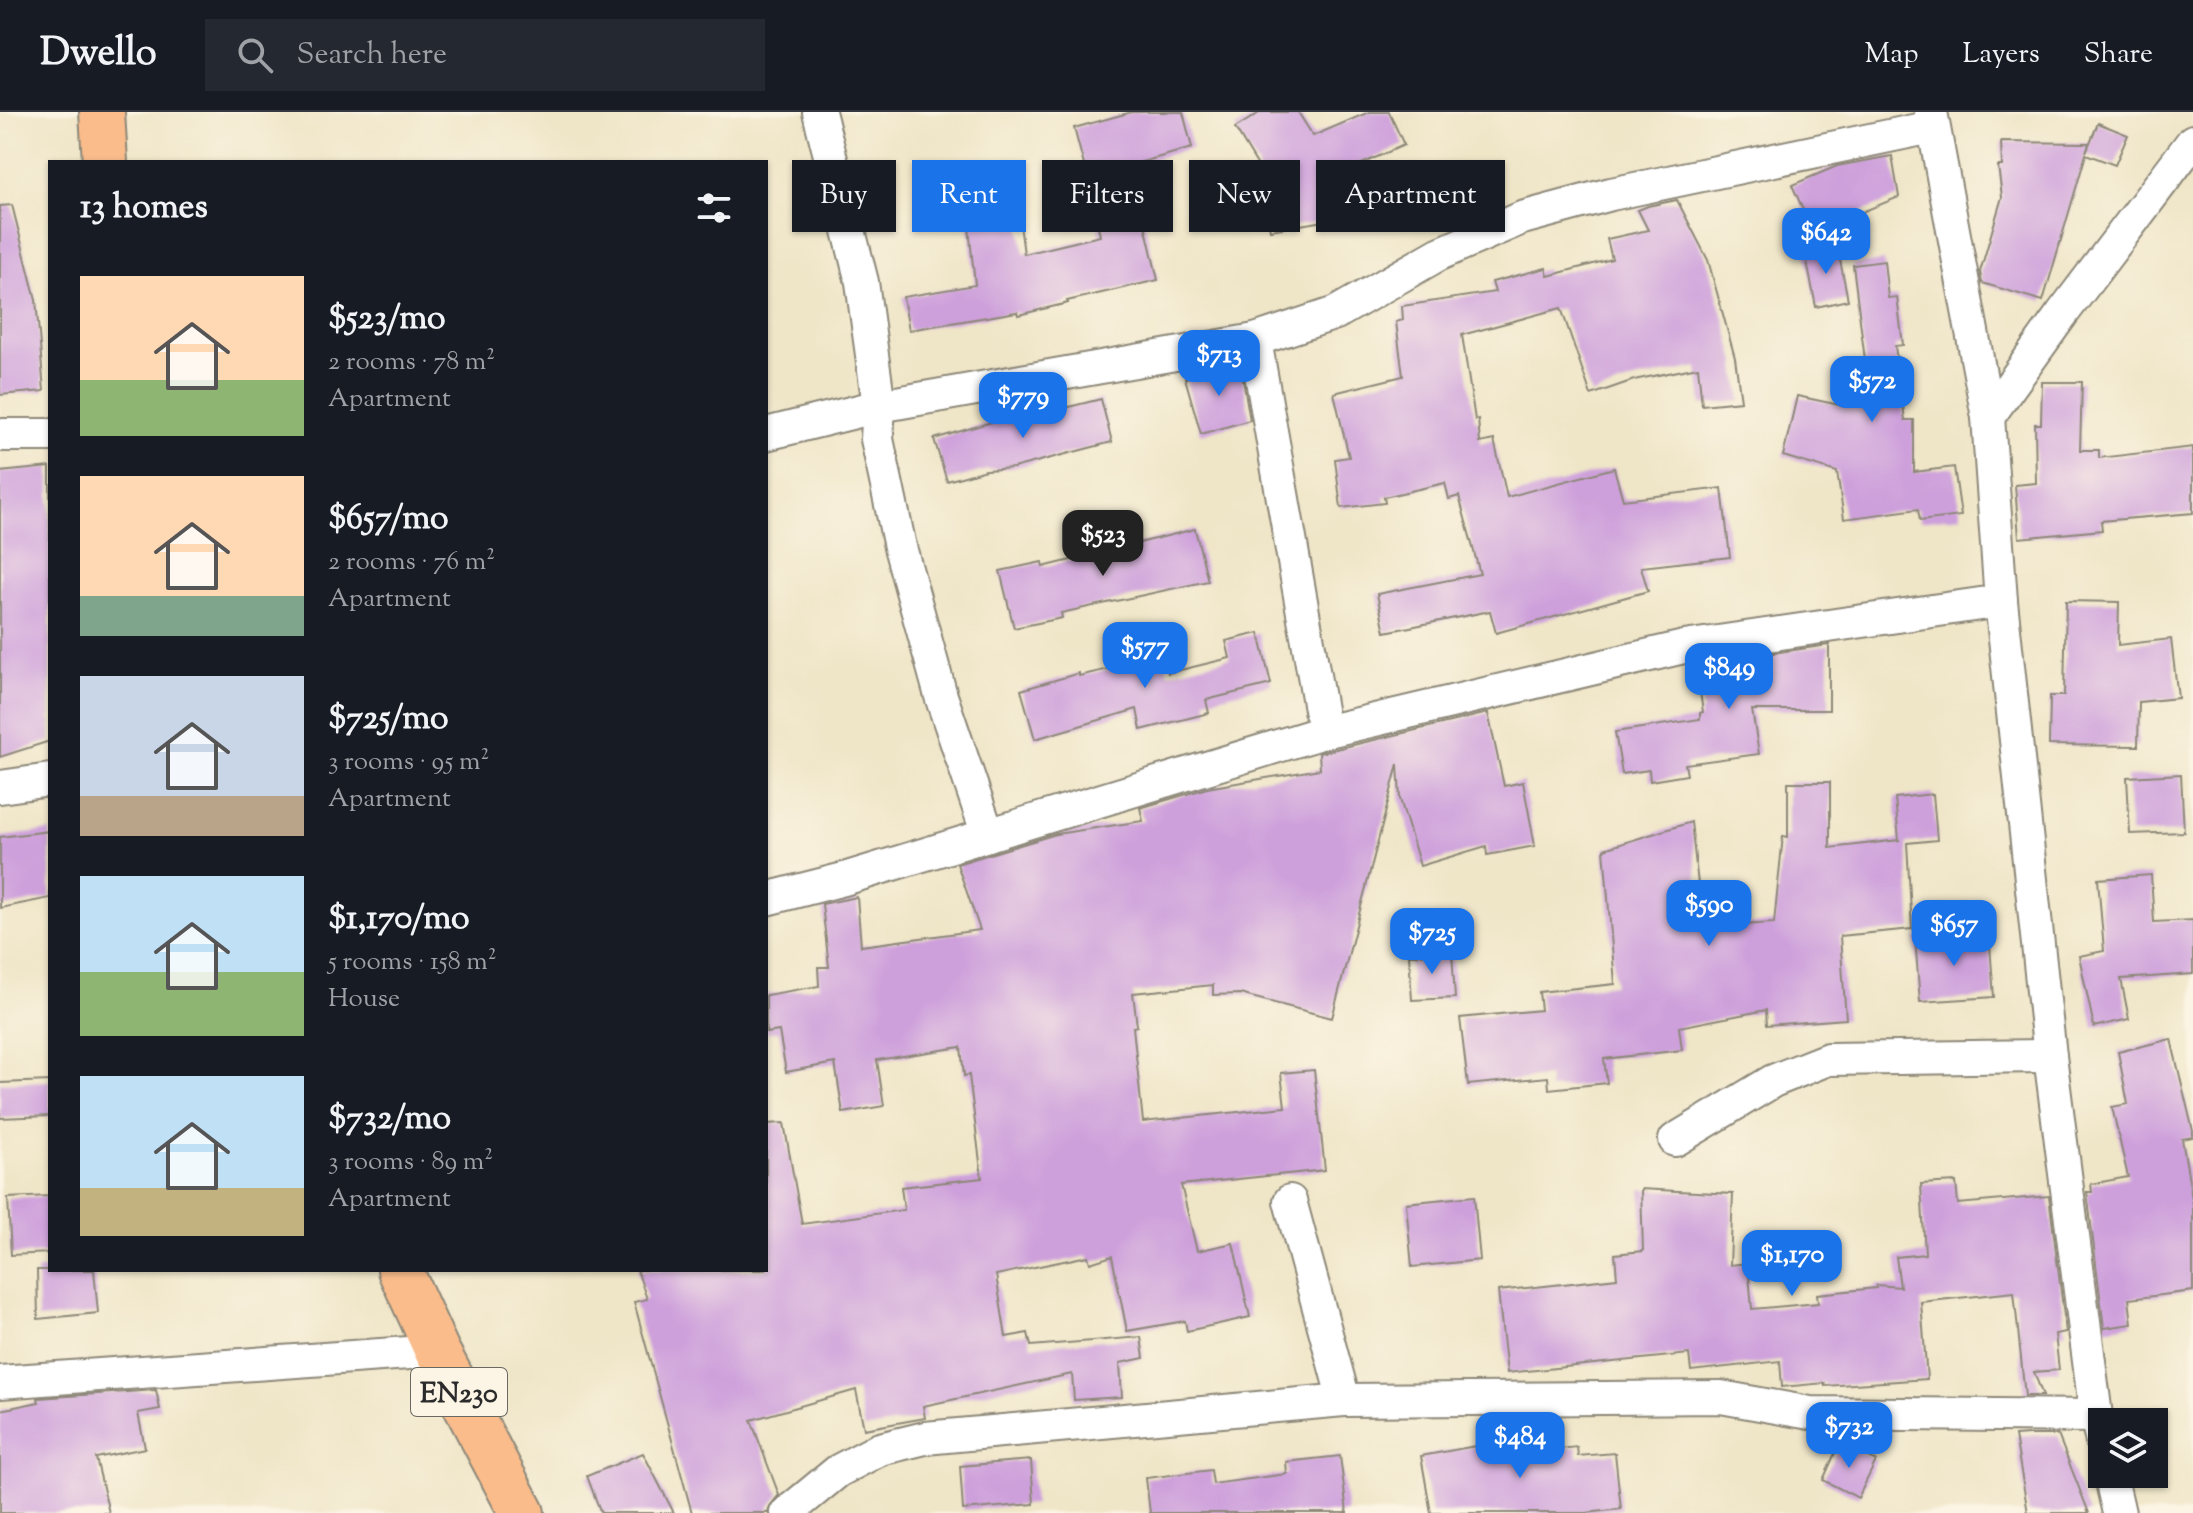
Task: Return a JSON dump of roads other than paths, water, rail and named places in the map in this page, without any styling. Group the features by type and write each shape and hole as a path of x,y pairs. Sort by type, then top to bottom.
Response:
{"main road":[{"path":"102,112 105,160"},
{"name":"EN230","path":"401,1272 437,1351 522,1513"}],"street":[{"path":"819,112 862,282 879,406 877,439 900,547 941,696 988,835"},
{"path":"768,434 879,406 1255,340 1336,313 1439,254 1522,218 1931,119 1988,417 2001,601 2050,1056 2096,1408"},
{"path":"1988,417 2193,141"},
{"path":"1255,340 1324,732"},
{"path":"0,435 48,435"},
{"path":"768,898 844,879 1324,732 1684,647 2001,601"},
{"path":"0,787 48,780"},
{"path":"1675,1140 1773,1081 1828,1059 2050,1056"},
{"path":"1290,1201 1344,1400"},
{"path":"0,1382 437,1351"},
{"path":"787,1513 838,1471 880,1449 925,1438 1344,1400 1721,1397 1810,1413 2088,1427"},
{"path":"2113,1488 2119,1513"}]}
